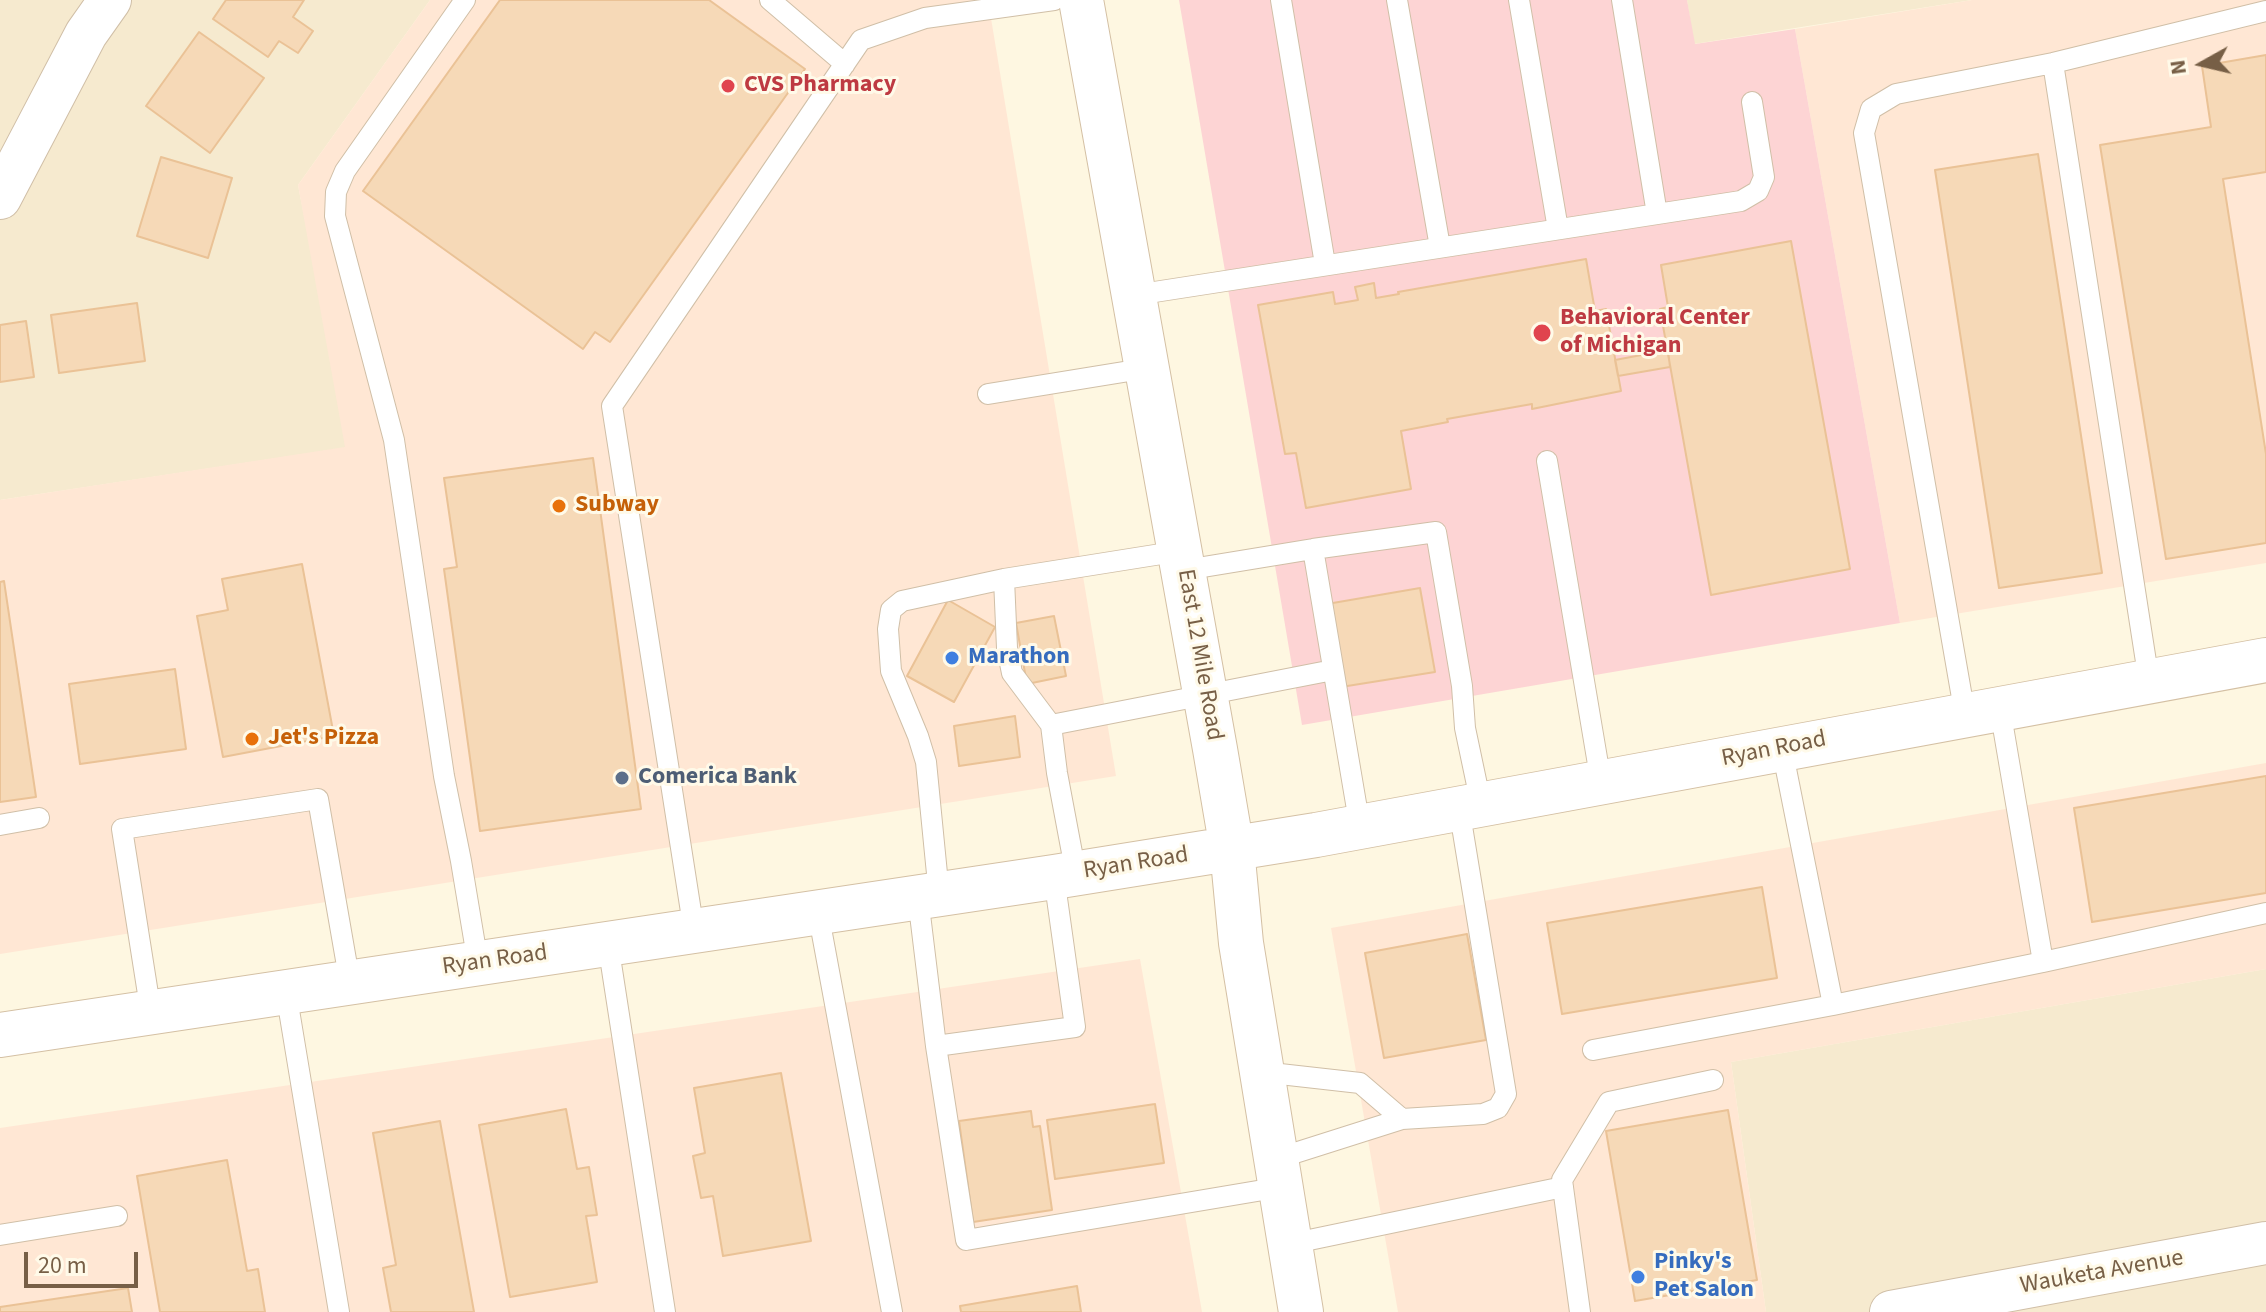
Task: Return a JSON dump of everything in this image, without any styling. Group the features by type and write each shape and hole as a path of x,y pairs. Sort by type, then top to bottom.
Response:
{"main road":[{"name":"East 12 Mile Road","path":"1081,0 1232,849 1241,943 1301,1312"},
{"name":"Ryan Road","path":"0,1035 1232,849 2266,660"}],"street":[{"path":"0,198 86,34 110,0"},
{"name":"Wauketa Avenue","path":"1891,1312 2266,1243"}],"lane":[{"path":"465,0 345,171 336,192 335,216 394,440 444,776 478,963"},
{"path":"770,0 845,64"},
{"path":"694,931 612,406 861,40 925,18 1054,0"},
{"path":"1281,0 1325,264"},
{"path":"1397,0 1440,247"},
{"path":"1519,0 1558,229"},
{"path":"1622,0 1657,214"},
{"path":"2043,962 1983,712 1864,133 1871,109 1896,94 2053,63 2266,11"},
{"path":"2053,63 2149,681"},
{"path":"1135,295 1741,201 1758,191 1764,177 1752,102"},
{"path":"988,394 1148,368"},
{"path":"1547,461 1601,782"},
{"path":"1436,532 1462,686 1470,806 1506,1094 1498,1108 1483,1114 1402,1119 1278,1173 966,1240 936,1046 928,896 926,762 891,671 888,629 891,610 902,601 1004,579 1183,560 1313,549 1436,532"},
{"path":"1313,549 1360,827"},
{"path":"936,1046 1075,1027 1051,725 1012,673 1007,648 1004,579"},
{"path":"1051,725 1333,670"},
{"path":"1782,749 1833,1005"},
{"path":"151,1013 122,829 318,799 350,983"},
{"path":"0,825 39,818"},
{"path":"818,912 892,1312"},
{"path":"1593,1050 1833,1005 2266,913"},
{"path":"608,944 665,1312"},
{"path":"286,992 339,1312"},
{"path":"1262,1072 1360,1083 1402,1119"},
{"path":"1580,1312 1562,1180 1609,1102 1713,1080"},
{"path":"1290,1244 1563,1187"},
{"path":"0,1235 117,1216"}],"shaded area":[{"path":"0,0 430,0 298,185 350,447 0,500"},
{"path":"430,0 988,0 1116,776 0,954 0,500 345,447 298,185"},
{"name":"Behavioral Center of Michigan","path":"1179,0 1687,0 1695,44 1795,29 1900,623 1302,725"},
{"path":"1687,0 1972,0 1694,44"},
{"path":"1972,0 2266,0 2266,563 1900,623 1795,29"},
{"path":"2266,763 2266,969 1731,1062 1766,1312 1398,1312 1331,928"},
{"path":"1140,959 1202,1312 0,1312 0,1128"},
{"path":"2266,969 2266,1312 1766,1312 1731,1062"}],"building":[{"path":"226,0 304,0 293,17 313,31 298,53 279,41 268,57 213,19"},
{"path":"500,0 709,0 805,69 610,342 595,332 583,349 363,191"},
{"path":"199,32 264,78 210,153 146,106"},
{"path":"2266,55 2266,172 2223,179 2266,454 2266,543 2166,559 2100,145 2211,127 2202,66"},
{"path":"2038,154 2102,573 1999,588 1935,170"},
{"path":"161,157 232,178 208,258 137,236"},
{"path":"1791,241 1850,569 1711,595 1660,309 1668,307 1661,265"},
{"path":"1586,259 1595,311 1606,309 1621,391 1532,409 1532,404 1447,419 1448,422 1401,431 1411,489 1306,508 1296,453 1285,454 1258,305 1333,292 1335,304 1358,300 1355,287 1374,283 1376,298"},
{"path":"137,303 145,361 59,373 51,315"},
{"path":"26,321 34,377 0,382 0,325"},
{"path":"1668,350 1670,367 1618,376 1615,360"},
{"path":"593,458 641,809 480,831 444,569 457,567 444,478"},
{"path":"302,564 334,736 223,757 197,616 228,610 222,579"},
{"path":"4,581 36,797 0,802 0,582"},
{"path":"1420,588 1435,672 1341,687 1327,604"},
{"path":"948,600 995,627 954,702 907,676"},
{"path":"1054,616 1066,676 1027,684 1016,623"},
{"path":"175,669 186,749 80,764 69,684"},
{"path":"1015,716 1020,757 959,766 954,726"},
{"path":"2266,776 2266,893 2092,922 2074,808"},
{"path":"1762,887 1777,978 1562,1014 1547,923"},
{"path":"1467,934 1486,1040 1384,1058 1365,953"},
{"path":"781,1073 811,1241 723,1256 713,1196 701,1198 693,1156 705,1153 694,1088"},
{"path":"1155,1104 1164,1163 1055,1179 1047,1120"},
{"path":"566,1109 577,1169 589,1167 597,1215 586,1216 597,1282 510,1297 479,1125"},
{"path":"1728,1110 1757,1280 1635,1301 1606,1131"},
{"path":"1031,1111 1033,1127 1040,1126 1052,1210 973,1222 959,1121"},
{"path":"440,1121 474,1312 391,1312 383,1268 396,1265 373,1133"},
{"path":"227,1160 247,1271 258,1269 265,1312 160,1312 137,1176"},
{"path":"1077,1286 1081,1312 961,1312 960,1306"},
{"path":"128,1288 132,1312 0,1312 0,1307"}],"place":[{"name":"CVS Pharmacy","path":"728,86"},
{"name":"Behavioral Center of Michigan","path":"1542,333"},
{"name":"Subway","path":"559,506"},
{"name":"Marathon","path":"952,658"},
{"name":"Jet's Pizza","path":"252,739"},
{"name":"Comerica Bank","path":"622,778"},
{"name":"Pinky's Pet Salon","path":"1638,1277"}]}
